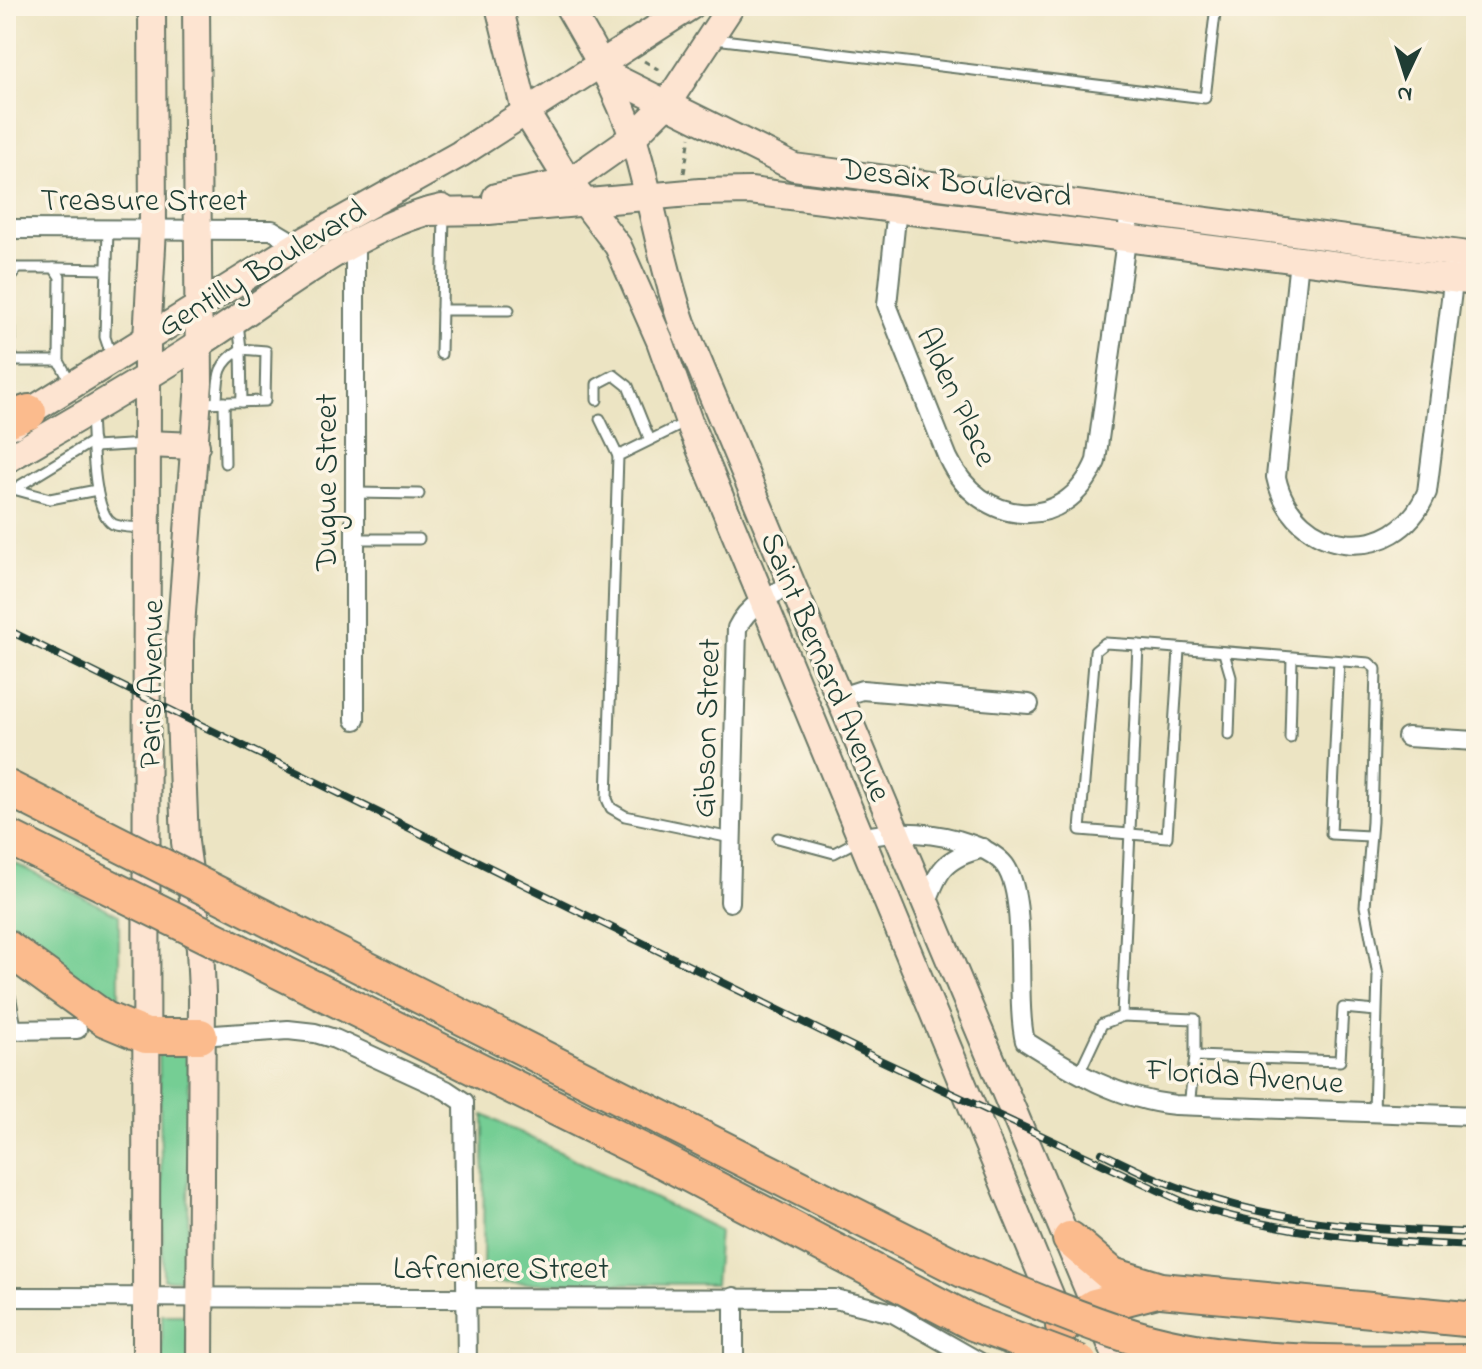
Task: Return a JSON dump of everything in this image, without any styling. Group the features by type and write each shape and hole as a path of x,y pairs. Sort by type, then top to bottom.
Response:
{"highway":[{"path":"6,787 963,1270 1045,1305 1136,1337 1203,1351 1364,1362 1476,1362"},
{"path":"6,836 663,1161 973,1323 1079,1363"},
{"path":"6,947 105,1019 146,1036 200,1036"},
{"path":"1070,1239 1112,1275 1161,1290"},
{"path":"1063,1326 1095,1306 1138,1292 1161,1290 1476,1320"}],"street":[{"name":"Paris Avenue","path":"146,1363 147,339 153,229 152,6"},
{"name":"Paris Avenue","path":"196,6 195,230 199,345 213,403 196,446 180,640 180,727 185,842 200,949 200,1363"},
{"name":"Saint Bernard Avenue","path":"499,6 525,111 569,182 618,246 631,273 689,422 1079,1363"},
{"name":"Saint Bernard Avenue","path":"568,6 633,137 669,287 682,323 893,831 1070,1239 1119,1363"},
{"name":"Gentilly Boulevard","path":"14,421 297,245 460,154 691,6"},
{"name":"Gentilly Boulevard","path":"6,460 199,345 355,244 435,212 569,182 633,137 668,102 731,6"},
{"name":"Desaix Boulevard","path":"599,66 613,77 794,167 1130,211 1466,267"},
{"name":"Desaix Boulevard","path":"435,212 589,205 750,191 1299,260 1466,267"},
{"name":"Alden Place","path":"897,208 887,305 899,342 958,480 982,502 1013,512 1040,511 1058,504 1075,493 1094,467 1130,211"},
{"name":"Treasure Street","path":"6,229 272,230 297,245"},
{"name":"Dugue Street","path":"355,244 355,720"},
{"path":"297,245 313,270"},
{"path":"1299,260 1276,477 1284,502 1300,524 1323,538 1349,544 1375,541 1399,529 1414,515 1427,492 1466,267"},
{"path":"147,444 196,446"},
{"path":"148,518 191,509"},
{"name":"Gibson Street","path":"730,902 735,638 741,618 763,598 792,585"},
{"path":"837,698 862,690 1029,704"},
{"path":"1407,737 1476,741"},
{"path":"862,838 893,831 941,837 983,848"},
{"path":"926,905 940,869 962,854 983,848"},
{"name":"Florida Avenue","path":"983,848 1001,861 1014,886 1018,905 1019,1010 1025,1041 1079,1073 1126,1096 1189,1106 1476,1116"},
{"path":"6,998 9,1030 77,1029"},
{"path":"200,1036 288,1030 315,1033 446,1090 464,1102 467,1363"},
{"name":"Lafreniere Street","path":"6,1297 835,1299 893,1313 981,1363"},
{"path":"734,1297 734,1363"}],"lane":[{"path":"712,39 1205,98 1216,6"},
{"path":"435,212 442,310 441,354"},
{"path":"108,229 105,337 113,361"},
{"path":"59,361 15,361 10,353 9,280 17,268 107,269"},
{"path":"54,268 60,277 59,361 72,386"},
{"path":"442,310 509,310"},
{"path":"237,319 242,402"},
{"path":"213,403 265,401 266,351 241,349 224,360 218,369 213,403 225,463"},
{"path":"597,400 597,384 614,375 628,386 649,438"},
{"path":"90,410 97,490 105,516 114,525 148,518"},
{"path":"600,419 618,456 607,799 611,808 625,816 731,838"},
{"path":"618,456 649,438 689,422"},
{"path":"9,489 94,444 147,444"},
{"path":"9,489 50,499 97,490"},
{"path":"355,493 419,494"},
{"path":"355,539 419,539"},
{"path":"1179,650 1167,837 1080,830 1095,651 1105,643 1369,663 1376,669 1365,906 1376,953 1374,1112"},
{"path":"1123,1016 1138,645"},
{"path":"1224,653 1231,677 1229,735"},
{"path":"1290,738 1292,658"},
{"path":"1339,661 1331,834 1369,836"},
{"path":"778,838 834,853 862,838"},
{"path":"1195,1056 1340,1061 1343,1008 1376,1011"},
{"path":"1079,1073 1102,1024 1123,1016 1195,1019 1195,1056 1189,1106"}],"path":[{"path":"637,57 663,72"},
{"path":"682,182 692,126"}],"green space":[{"path":"6,859 119,915 119,1015 6,934"},
{"path":"159,1048 189,1048 188,1280 163,1279"},
{"path":"484,1115 719,1230 715,1284 490,1283 483,1278"},
{"path":"162,1315 188,1315 188,1363 162,1363"}],"railway":[{"path":"6,629 880,1060 1190,1205 1297,1230 1402,1242 1476,1246"},
{"path":"1102,1153 1186,1190 1266,1213 1370,1228 1476,1233"}]}
